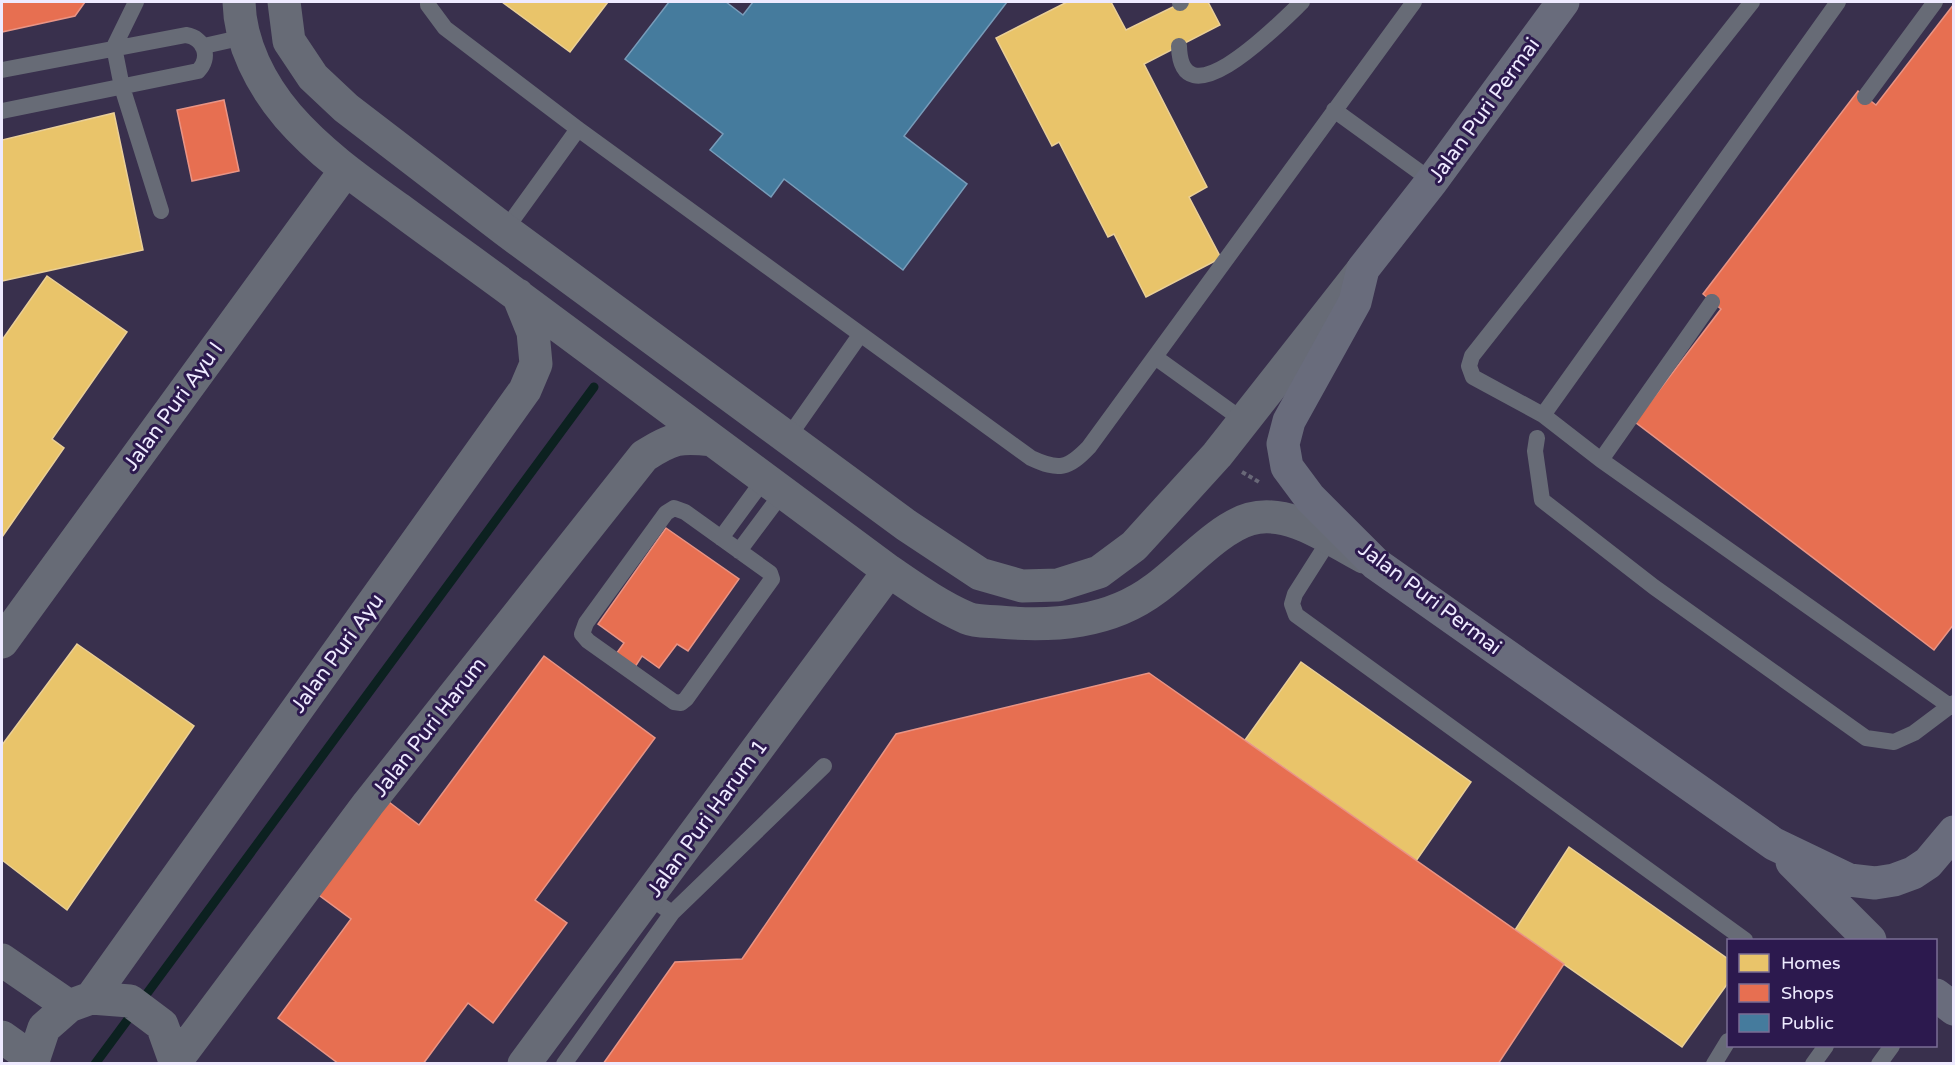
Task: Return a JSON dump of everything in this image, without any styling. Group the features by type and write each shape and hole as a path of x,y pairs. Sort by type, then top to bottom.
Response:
{"main road":[{"name":"Jalan Puri Permai","path":"1563,2 1432,181 1363,269 1355,302 1289,421 1283,444 1287,467 1310,498 1376,564 1774,844"},
{"path":"1774,844 1849,880 1875,883 1894,880 1913,873 1928,863 1953,832"},
{"path":"1774,844 1869,939"},
{"path":"1937,996 1953,1008"}],"street":[{"path":"239,2 239,17 247,48 266,87 288,116 345,171 889,571 920,593 969,619 1050,624 1092,619 1124,608 1153,591 1222,533 1250,519 1271,518 1295,522 1376,564"},
{"path":"284,2 289,41 313,77 346,108 513,220 791,432 906,525 980,574 1022,586 1058,585 1099,572 1134,546 1217,455 1232,412 1363,269"},
{"name":"Jalan Puri Ayu I","path":"2,642 345,171"},
{"name":"Jalan Puri Ayu","path":"32,1061 44,1028 80,1002 525,390 536,364 533,332 518,296"},
{"name":"Jalan Puri Harum","path":"176,1062 368,804 644,456 664,444 684,437 712,440"},
{"name":"Jalan Puri Harum 1","path":"524,1064 661,905 889,571"},
{"path":"2,960 80,1002 130,1001 162,1025 176,1062"},
{"path":"2,1037 32,1061"}],"lane":[{"path":"136,2 114,47 122,87 160,211"},
{"path":"428,2 428,6 445,28 578,129 1031,458 1048,466 1063,467 1076,460 1089,447 1414,2"},
{"path":"1179,46 1179,58 1184,71 1195,76 1212,74 1229,65 1270,32 1302,2"},
{"path":"1537,438 1535,451 1542,500 1654,587 1866,738 1894,742 1914,733 1952,705 1601,460 1544,415 1473,376 1469,366 1472,356 1752,2"},
{"path":"1544,415 1838,2"},
{"path":"1865,97 1935,2"},
{"path":"2,70 186,35 194,36 204,46 206,57 204,65 198,71 2,111"},
{"path":"204,46 244,37"},
{"path":"1334,110 1432,181"},
{"path":"513,220 578,129"},
{"path":"1601,460 1712,302"},
{"path":"791,432 860,335"},
{"path":"1155,357 1232,412"},
{"path":"722,538 774,485"},
{"path":"739,551 774,485"},
{"path":"674,508 685,512 722,538 770,573 772,579 687,699 681,703 674,702 588,641 582,634 586,623 666,513 674,508"},
{"path":"1330,539 1295,594 1292,604 1296,615 1744,939"},
{"path":"564,1064 661,905 824,766"},
{"path":"1714,1064 1727,1043"},
{"path":"1814,1064 1825,1047"},
{"path":"1879,1064 1891,1047"}],"building: Homes":[{"path":"502,2 608,2 570,52"},
{"path":"1067,2 1111,2 1126,30 1183,2 1208,2 1220,25 1144,64 1207,187 1189,197 1221,258 1146,297 1114,234 1108,237 1059,142 1052,146 996,38"},
{"path":"114,113 143,250 2,281 2,140"},
{"path":"47,276 127,332 52,439 64,448 2,537 2,340"},
{"path":"77,644 194,726 67,910 2,860 2,745"},
{"path":"1301,662 1471,782 1416,861 1245,740"},
{"path":"1569,847 1727,958 1727,984 1682,1047 1515,930"}],"building: Shops":[{"path":"2,2 85,2 75,16 2,32"},
{"path":"1954,4 1954,624 1934,650 1635,422 1721,309 1703,294 1858,91 1876,105"},
{"path":"224,100 239,171 192,181 177,110"},
{"path":"666,528 739,579 688,651 677,644 659,668 642,656 635,667 616,654 624,643 598,624"},
{"path":"544,656 655,738 535,900 567,923 493,1023 468,1003 423,1064 339,1064 278,1018 351,919 316,893 385,799 419,825"},
{"path":"1149,673 1564,964 1498,1064 603,1064 675,962 742,959 896,734"}],"building: Public":[{"path":"669,2 726,2 743,15 753,2 1007,2 904,136 967,184 903,270 784,179 771,197 710,150 723,134 625,59"}],"waterway":[{"path":"95,1064 594,387"}]}
